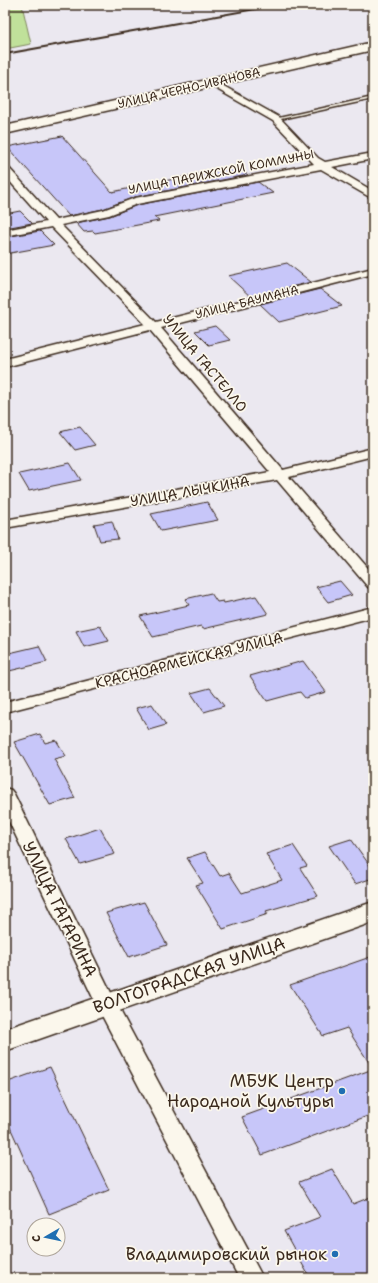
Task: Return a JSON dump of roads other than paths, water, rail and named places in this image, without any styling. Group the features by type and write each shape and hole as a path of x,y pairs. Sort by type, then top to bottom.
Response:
{"main road":[{"name":"УЛИЦА ЧЕРНО-ИВАНОВА","path":"5,130 373,46"},
{"name":"ВОЛГОГРАДСКАЯ УЛИЦА","path":"5,1040 373,912"}],"street":[{"path":"211,82 276,120 314,160 373,196"},
{"name":"УЛИЦА ПАРИЖСКОЙ КОММУНЫ","path":"5,233 105,213 135,201 373,156"},
{"name":"УЛИЦА ГАСТЕЛЛО","path":"5,170 53,223 153,326 373,584"},
{"name":"УЛИЦА БАУМАНА","path":"5,363 373,271"},
{"name":"УЛИЦА ЛЫЧКИНА","path":"5,524 279,475 373,452"},
{"name":"КРАСНОАРМЕЙСКАЯ УЛИЦА","path":"5,707 373,612"},
{"name":"УЛИЦА ГАГАРИНА","path":"5,794 106,1004 251,1278"}],"lane":[{"path":"276,120 373,98"}],"railway":[{"path":"5,54 278,5"}],"place":[{"name":"МБУК Центр Народной Культуры","path":"342,1091"},
{"name":"Владимировский рынок","path":"335,1254"}]}
